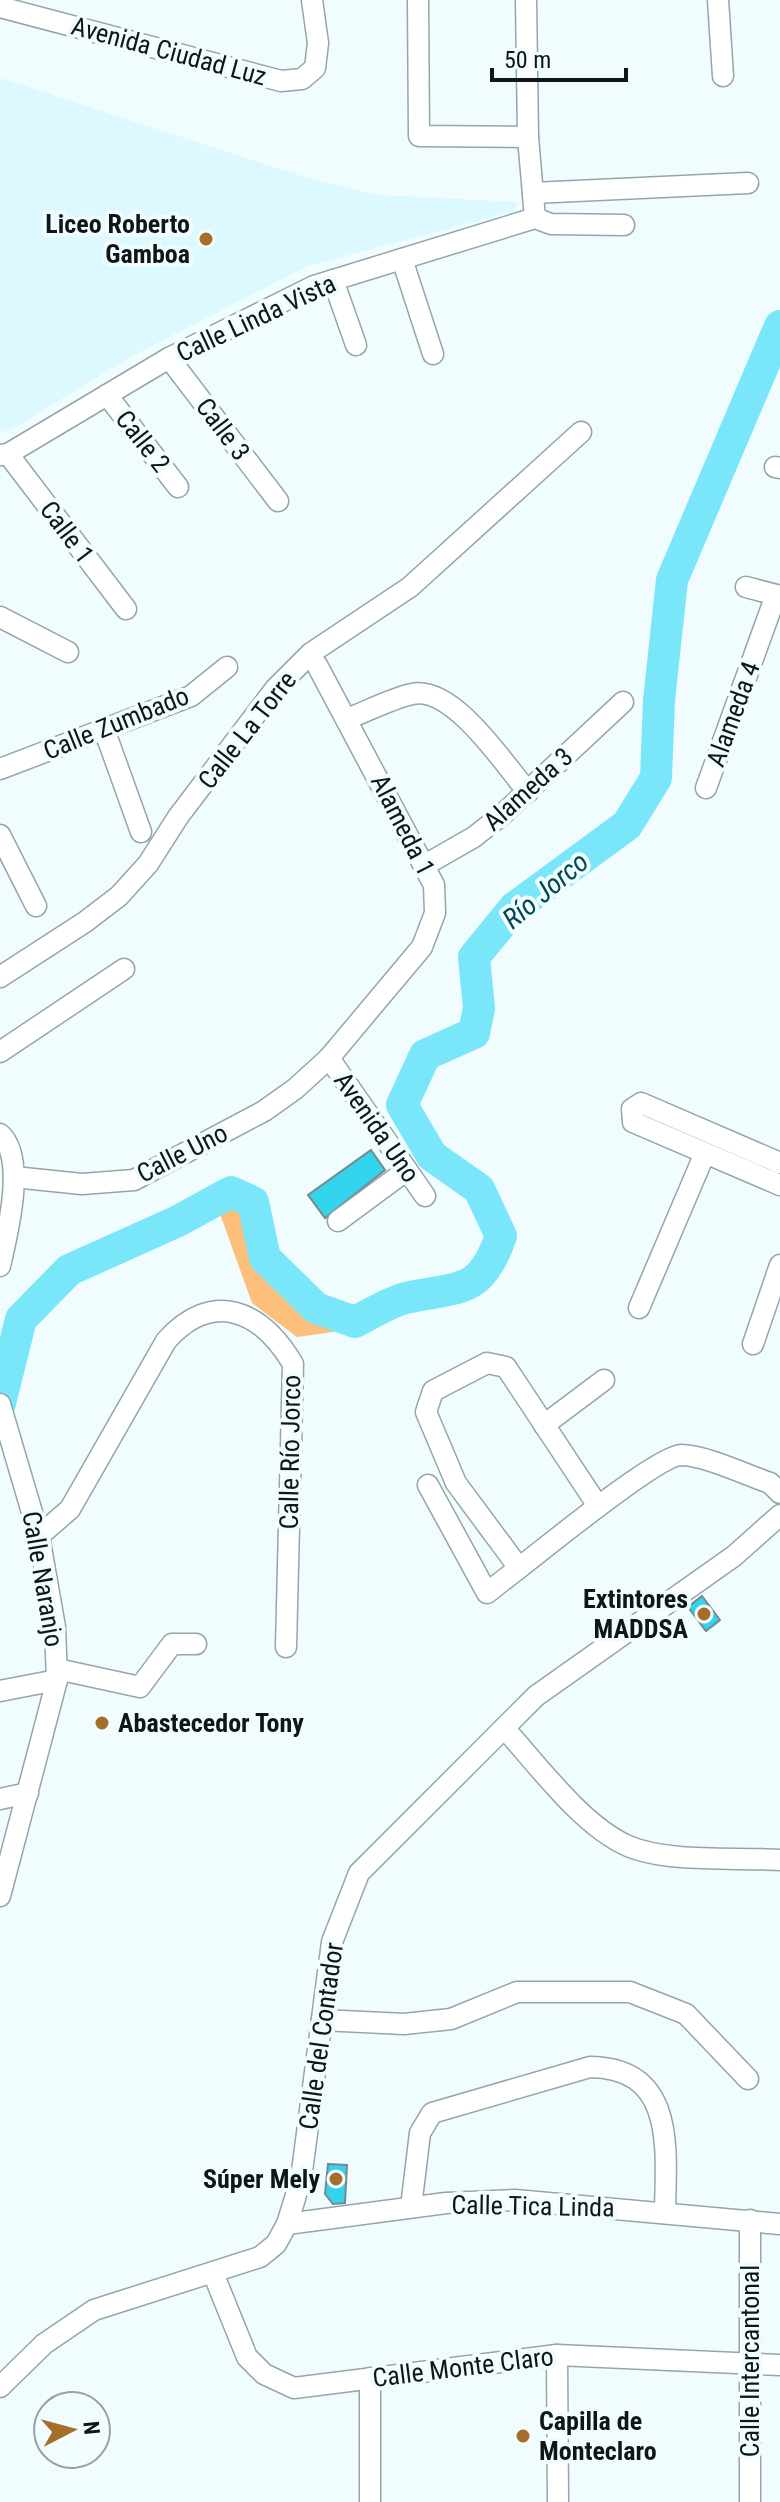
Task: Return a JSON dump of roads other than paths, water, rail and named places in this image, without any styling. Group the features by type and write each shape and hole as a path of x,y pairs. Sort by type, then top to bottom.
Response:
{"street":[{"name":"Avenida Ciudad Luz","path":"0,7 281,81 302,79 315,68 318,43 312,0"},
{"path":"418,0 419,136 528,137"},
{"path":"526,0 528,137 535,218"},
{"path":"718,0 723,76"},
{"path":"533,193 748,183"},
{"name":"Calle Linda Vista","path":"4,454 169,358 333,280 535,218 551,224 624,225"},
{"path":"402,259 433,354"},
{"path":"333,280 356,345"},
{"name":"Calle 3","path":"169,358 278,501"},
{"name":"Calle 2","path":"107,395 178,487"},
{"name":"Calle La Torre","path":"0,977 119,896 148,864 178,817 275,689 311,653 410,587 581,432"},
{"name":"Calle 1","path":"4,454 126,609"},
{"path":"746,587 778,595"},
{"name":"Alameda 4","path":"706,788 778,595"},
{"path":"0,617 68,652"},
{"name":"Alameda 1","path":"317,665 425,865 434,885 435,913 422,947 329,1058"},
{"name":"Calle Zumbado","path":"0,769 191,696 227,667"},
{"path":"347,719 414,694 443,700 460,712 528,792"},
{"name":"Alameda 3","path":"425,865 474,837 528,792 623,702"},
{"path":"104,729 141,832"},
{"path":"0,835 36,906"},
{"path":"0,1052 124,969"},
{"name":"Avenida Uno","path":"329,1058 425,1196"},
{"name":"Calle Uno","path":"14,1177 82,1184 134,1180 264,1111 329,1058"},
{"path":"780,1163 641,1103 632,1109 633,1122 780,1185"},
{"path":"0,1134 11,1157 14,1177 0,1266"},
{"path":"639,1308 705,1153"},
{"path":"338,1221 407,1170"},
{"path":"753,1344 780,1265"},
{"name":"Calle Río Jorco","path":"39,1536 70,1509 166,1341 182,1323 206,1312 245,1314 279,1340 293,1364 286,1647"},
{"path":"519,1568 456,1483 426,1412 427,1400 433,1391 487,1363 506,1367 598,1506"},
{"path":"544,1425 604,1380"},
{"name":"Calle Naranjo","path":"0,1404 39,1536 55,1627 57,1674 0,1896"},
{"path":"428,1485 487,1593 598,1506 680,1455 770,1483 780,1493"},
{"name":"Calle del Contador","path":"0,2387 44,2344 94,2310 260,2257 276,2244 287,2224 301,2179 332,1942 359,1873 536,1696 734,1556 780,1515"},
{"path":"0,1691 57,1674 134,1688 147,1682 172,1644 196,1644"},
{"path":"504,1728 598,1829 628,1846 657,1853 780,1860"},
{"path":"0,1799 28,1793"},
{"path":"322,2020 404,2024 451,2019 517,1992 630,1992 686,2014 748,2079"},
{"path":"411,2207 420,2133 432,2113 590,2067 612,2067 627,2072 642,2084 652,2098 667,2132 665,2211"},
{"name":"Calle Tica Linda","path":"287,2224 411,2207 515,2200 665,2211 780,2224"},
{"name":"Calle Intercantonal","path":"750,2220 750,2502"},
{"name":"Calle Monte Claro","path":"213,2273 247,2357 264,2374 294,2388 557,2355 780,2365"},
{"path":"557,2355 558,2502"},
{"path":"370,2378 370,2502"}],"waterway":[{"name":"Río Jorco","path":"0,1403 21,1319 69,1270 178,1221 231,1192 253,1202 265,1258 316,1308 355,1322 400,1300 466,1285 485,1269 501,1236 479,1189 432,1156 402,1105 425,1055 474,1033 479,1008 474,957 514,908 627,825 656,778 659,700 672,580 780,326"}],"place":[{"name":"Liceo Roberto Gamboa","path":"206,239"},
{"name":"Extintores MADDSA","path":"704,1614"},
{"name":"Abastecedor Tony","path":"102,1723"},
{"name":"Súper Mely","path":"336,2179"},
{"name":"Capilla de Monteclaro","path":"523,2436"}]}
